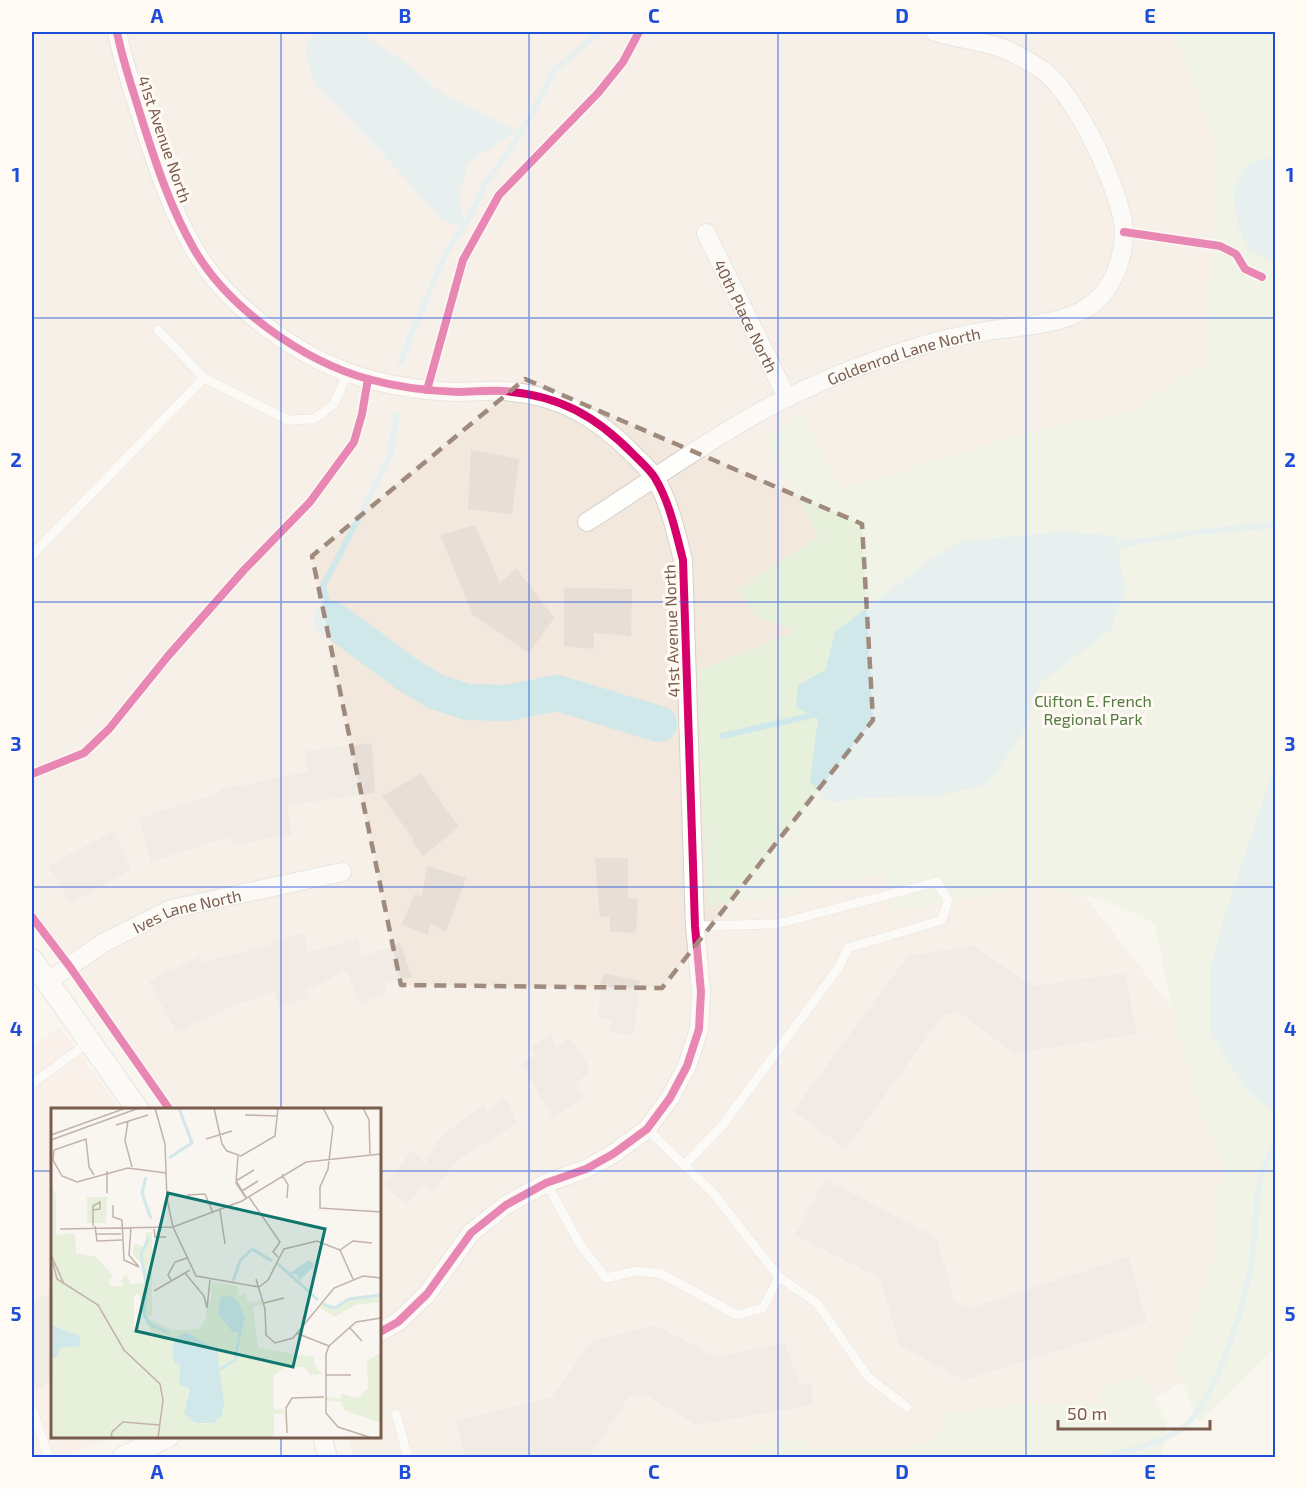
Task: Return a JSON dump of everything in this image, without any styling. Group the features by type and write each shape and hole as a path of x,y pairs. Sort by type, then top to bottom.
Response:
{"street":[{"name":"41st Avenue North","path":"117,32 121,52 157,168 175,212 195,251 225,290 265,327 302,350 368,379 406,388 458,392 503,391 540,396 571,406 603,426 655,477 674,523 682,560 695,926 701,992 699,1029 687,1066 670,1098 647,1129 595,1164 546,1182 506,1205 471,1233 427,1294 398,1322 381,1331"},
{"path":"935,32 956,38 998,39"},
{"name":"Goldenrod Lane North","path":"655,477 757,414 842,374 915,348 984,331 1050,322 1076,314 1098,299 1113,279 1122,255 1124,232 1113,189 1082,118 1043,70 998,39"},
{"name":"40th Place North","path":"706,233 787,399"},
{"path":"587,522 655,477"},
{"name":"Ives Lane North","path":"47,982 103,943 171,909 342,872"},
{"path":"32,960 137,1108"},
{"path":"123,1458 166,1438"},
{"path":"322,1438 328,1458"}],"lane":[{"path":"159,330 204,378 288,420 314,419 334,404 348,372"},
{"path":"32,555 204,378"},
{"path":"685,1164 722,1126 756,1082 839,967 848,948 942,920 948,900 937,882 777,924 695,926"},
{"path":"32,1084 90,1041"},
{"path":"647,1129 713,1194 779,1277 817,1303 868,1377 908,1407"},
{"path":"546,1182 581,1246 606,1278 637,1271 662,1275 737,1315 763,1308 779,1277"},
{"path":"32,1408 49,1458"},
{"path":"396,1414 408,1458"}],"highlighted area":[{"path":"525,379 862,524 873,720 662,988 401,985 312,556"}],"shaded area":[{"path":"32,32 1275,32 1275,391 1070,877 1171,1007 1236,1122 1221,1359 1055,1457 353,1457 347,1438 381,1438 381,1108 171,1108 86,981 32,908"},
{"path":"60,1027 119,1108 51,1108 51,1438 112,1438 62,1457 32,1458 32,1048"}],"green space":[{"name":"Clifton E. French Regional Park","path":"1173,32 1275,32 1276,831 1211,965 1211,1033 1245,1089 1275,1113 1275,1353 1272,1350 1198,1423 1176,1365 1216,1254 1217,1188 1224,1167 1198,1105 1171,1007 1155,923 1107,901 1040,885 892,911 883,873 804,888 791,895 745,902 743,900 708,907 696,671 797,631 754,614 738,589 818,536 765,436 804,415 841,489 1044,428 1126,413 1207,362 1218,148"},
{"path":"1143,1378 1167,1424 1162,1457 730,1457 776,1438 801,1439 811,1449 910,1447 929,1440 946,1426 947,1412 1033,1404 1097,1404 1103,1388"}],"water":[{"path":"314,32 359,32 404,62 446,96 518,131 468,163 458,199 467,230 439,217 383,154 314,84 305,52"},
{"path":"1266,157 1276,164 1275,259 1267,260 1248,250 1238,226 1233,191 1245,166"},
{"path":"1063,532 1116,536 1125,591 1111,629 1040,684 1021,737 986,785 931,797 863,798 830,803 810,782 818,719 796,707 798,685 825,670 835,632 936,556 962,541"},
{"path":"1275,769 1275,1113 1245,1089 1211,1033 1211,965 1227,908"}],"building":[{"path":"471,450 519,459 512,514 468,509"},
{"path":"475,525 500,583 516,568 554,618 529,653 473,615 440,535"},
{"path":"564,588 632,589 631,636 594,633 594,649 564,646"},
{"path":"372,743 375,793 287,805 292,834 233,845 230,836 151,862 139,818 220,793 219,790 307,772 306,751"},
{"path":"421,774 459,827 423,856 382,796"},
{"path":"114,831 131,869 70,904 49,865"},
{"path":"595,858 628,858 628,899 638,898 636,933 611,932 609,916 600,917"},
{"path":"427,866 466,878 446,932 430,923 428,935 402,924 415,894 422,897"},
{"path":"304,933 308,953 358,938 361,957 400,943 412,977 384,984 387,993 360,1004 346,970 314,987 305,989 309,998 279,1007 275,991 233,1006 176,1032 149,981 200,956 203,962"},
{"path":"973,946 1033,986 1125,973 1137,1034 1014,1053 959,1012 942,1016 846,1149 793,1111 908,956"},
{"path":"604,973 640,981 634,1035 610,1032 612,1019 598,1019"},
{"path":"551,1035 556,1047 566,1040 572,1040 589,1067 589,1073 575,1083 585,1098 552,1117 522,1063 536,1055 531,1048"},
{"path":"505,1098 517,1123 458,1160 432,1192 425,1184 406,1204 383,1185 413,1150 425,1164 441,1136 484,1105 487,1111"},
{"path":"825,1179 937,1238 954,1302 971,1308 1128,1257 1147,1322 964,1380 899,1345 881,1279 795,1235"},
{"path":"51,1292 51,1382 32,1391 32,1302"},
{"path":"655,1325 716,1357 785,1343 799,1383 811,1384 812,1405 696,1425 644,1394 629,1396 591,1454 578,1458 465,1458 456,1421 551,1398 591,1342"}],"waterway":[{"path":"400,362 445,255 474,210 485,183 505,157 532,114 554,70 600,32"},
{"path":"332,619 323,586 390,455 397,415"},
{"path":"1112,546 1198,532 1276,525"},
{"path":"332,619 408,675 437,692 467,702 507,703 557,693 659,724"},
{"path":"722,736 818,714"},
{"path":"1260,1175 1276,1143"},
{"path":"1094,1458 1139,1448 1172,1434 1193,1417 1205,1400 1225,1356 1241,1308 1250,1270 1259,1183"}],"cycle path":[{"path":"117,32 125,67 165,188 194,249 226,292 269,329 293,346 343,371 368,379 435,391 523,393 559,403 591,419 620,441 653,475 669,508 683,560 695,926 701,992 699,1029 687,1066 670,1098 647,1129 613,1154 586,1169 546,1183 506,1205 471,1233 427,1294 398,1322 381,1331"},
{"path":"427,390 463,260 499,195 598,93 623,62 639,32"},
{"path":"1124,232 1220,246 1236,254 1245,269 1262,277"},
{"path":"32,774 84,753 109,729 168,656 244,570 310,502 354,442 368,379"},
{"path":"32,917 70,967 169,1108"}]}
